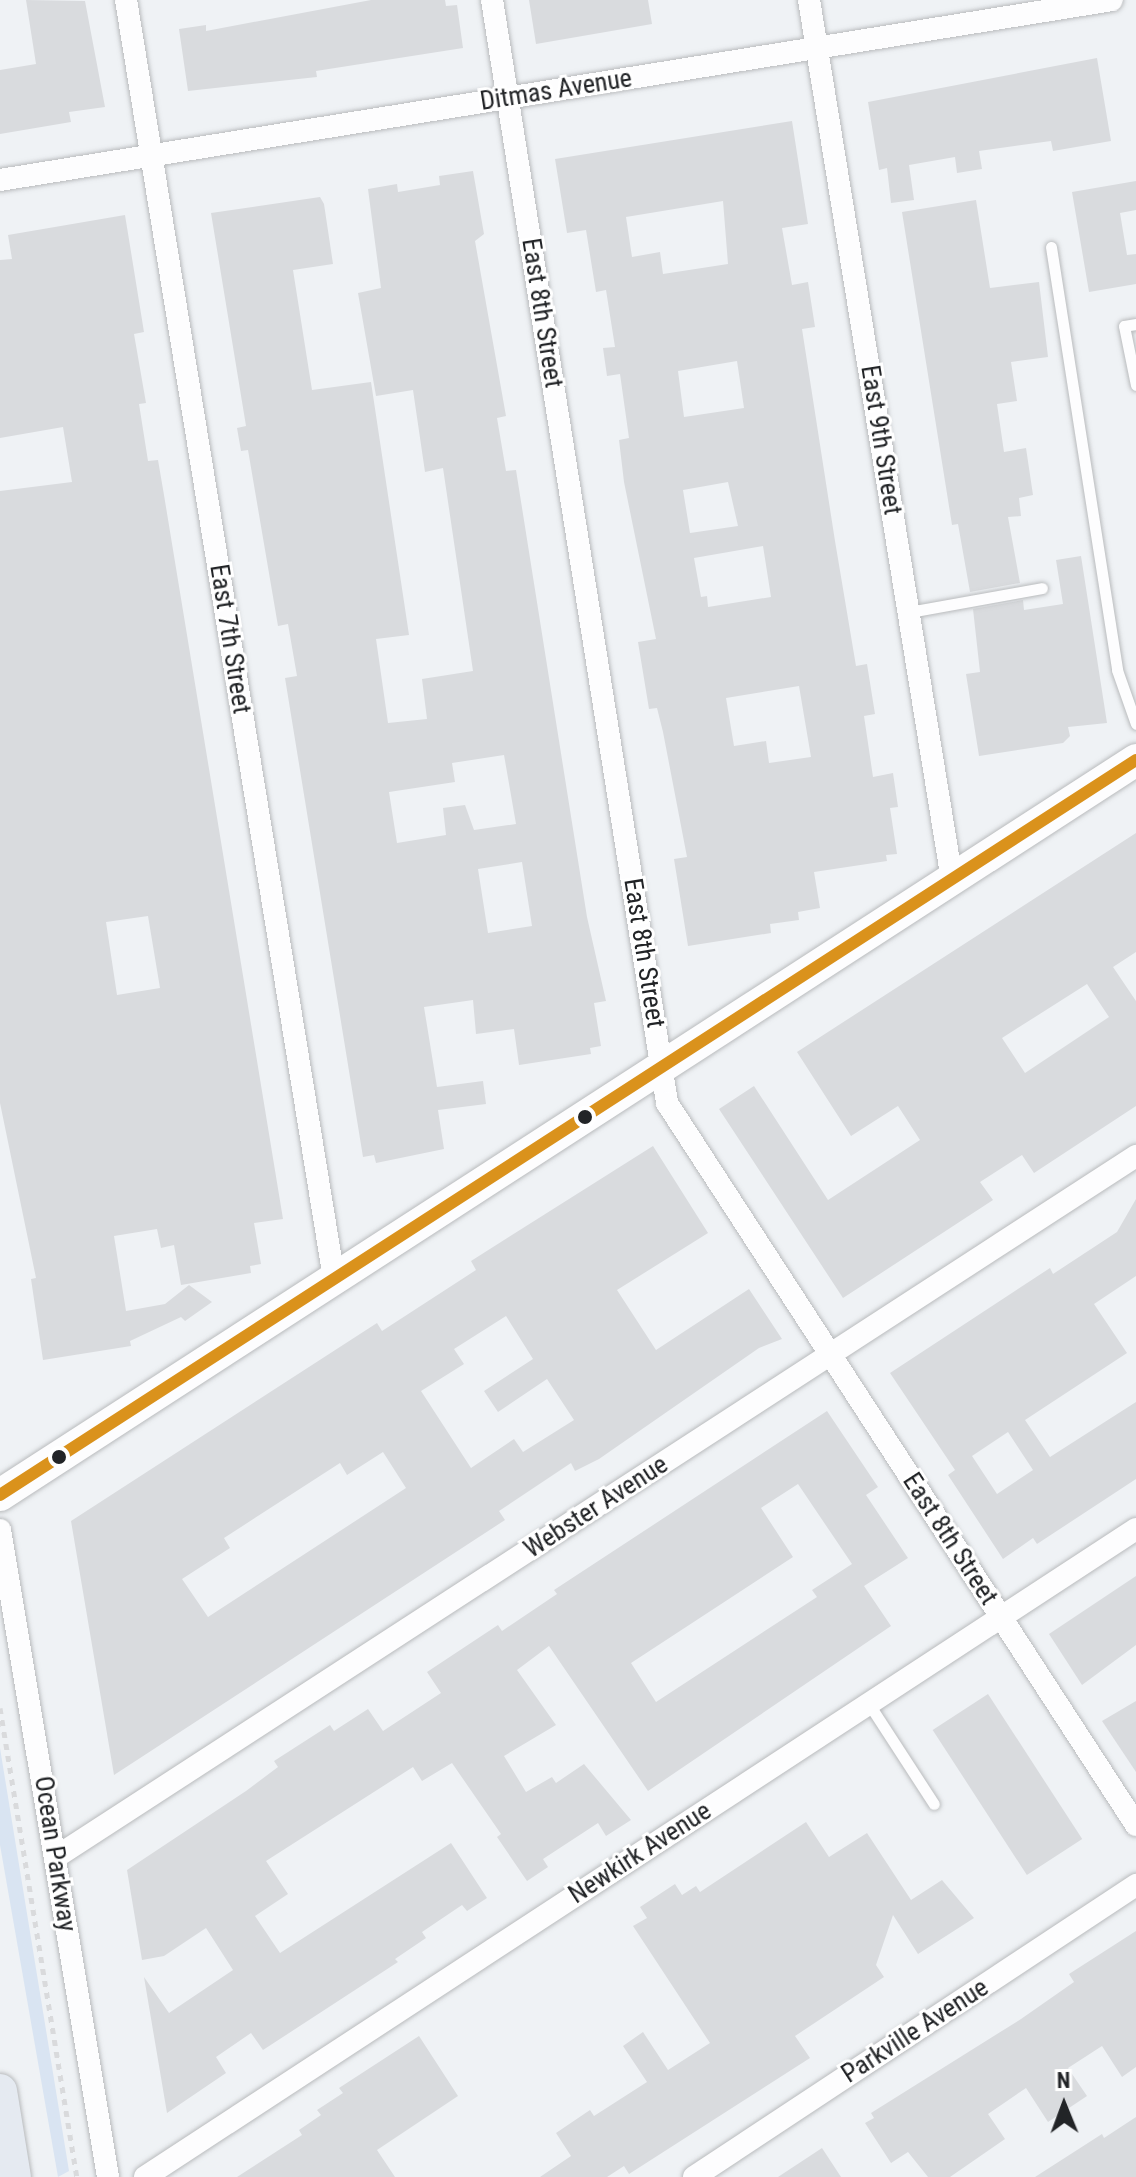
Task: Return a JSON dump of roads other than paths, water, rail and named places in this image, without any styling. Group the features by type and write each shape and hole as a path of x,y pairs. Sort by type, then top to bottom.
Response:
{"main road":[{"path":"0,2091 14,2177"}],"street":[{"name":"East 7th Street","path":"126,0 334,1279"},
{"name":"East 8th Street","path":"492,0 667,1103 1135,1823"},
{"name":"East 9th Street","path":"809,0 952,880"},
{"name":"Ditmas Avenue","path":"0,180 1112,0"},
{"path":"0,1495 1136,760"},
{"name":"Webster Avenue","path":"56,1857 1136,1156"},
{"name":"Newkirk Avenue","path":"145,2177 1136,1529"},
{"name":"Ocean Parkway","path":"0,1530 108,2177"},
{"name":"Parkville Avenue","path":"694,2177 1136,1885"}],"lane":[{"path":"1051,247 1117,670 1136,724"},
{"path":"1136,324 1124,326 1136,385"},
{"path":"909,612 1042,588"},
{"path":"869,1704 934,1804"}]}
